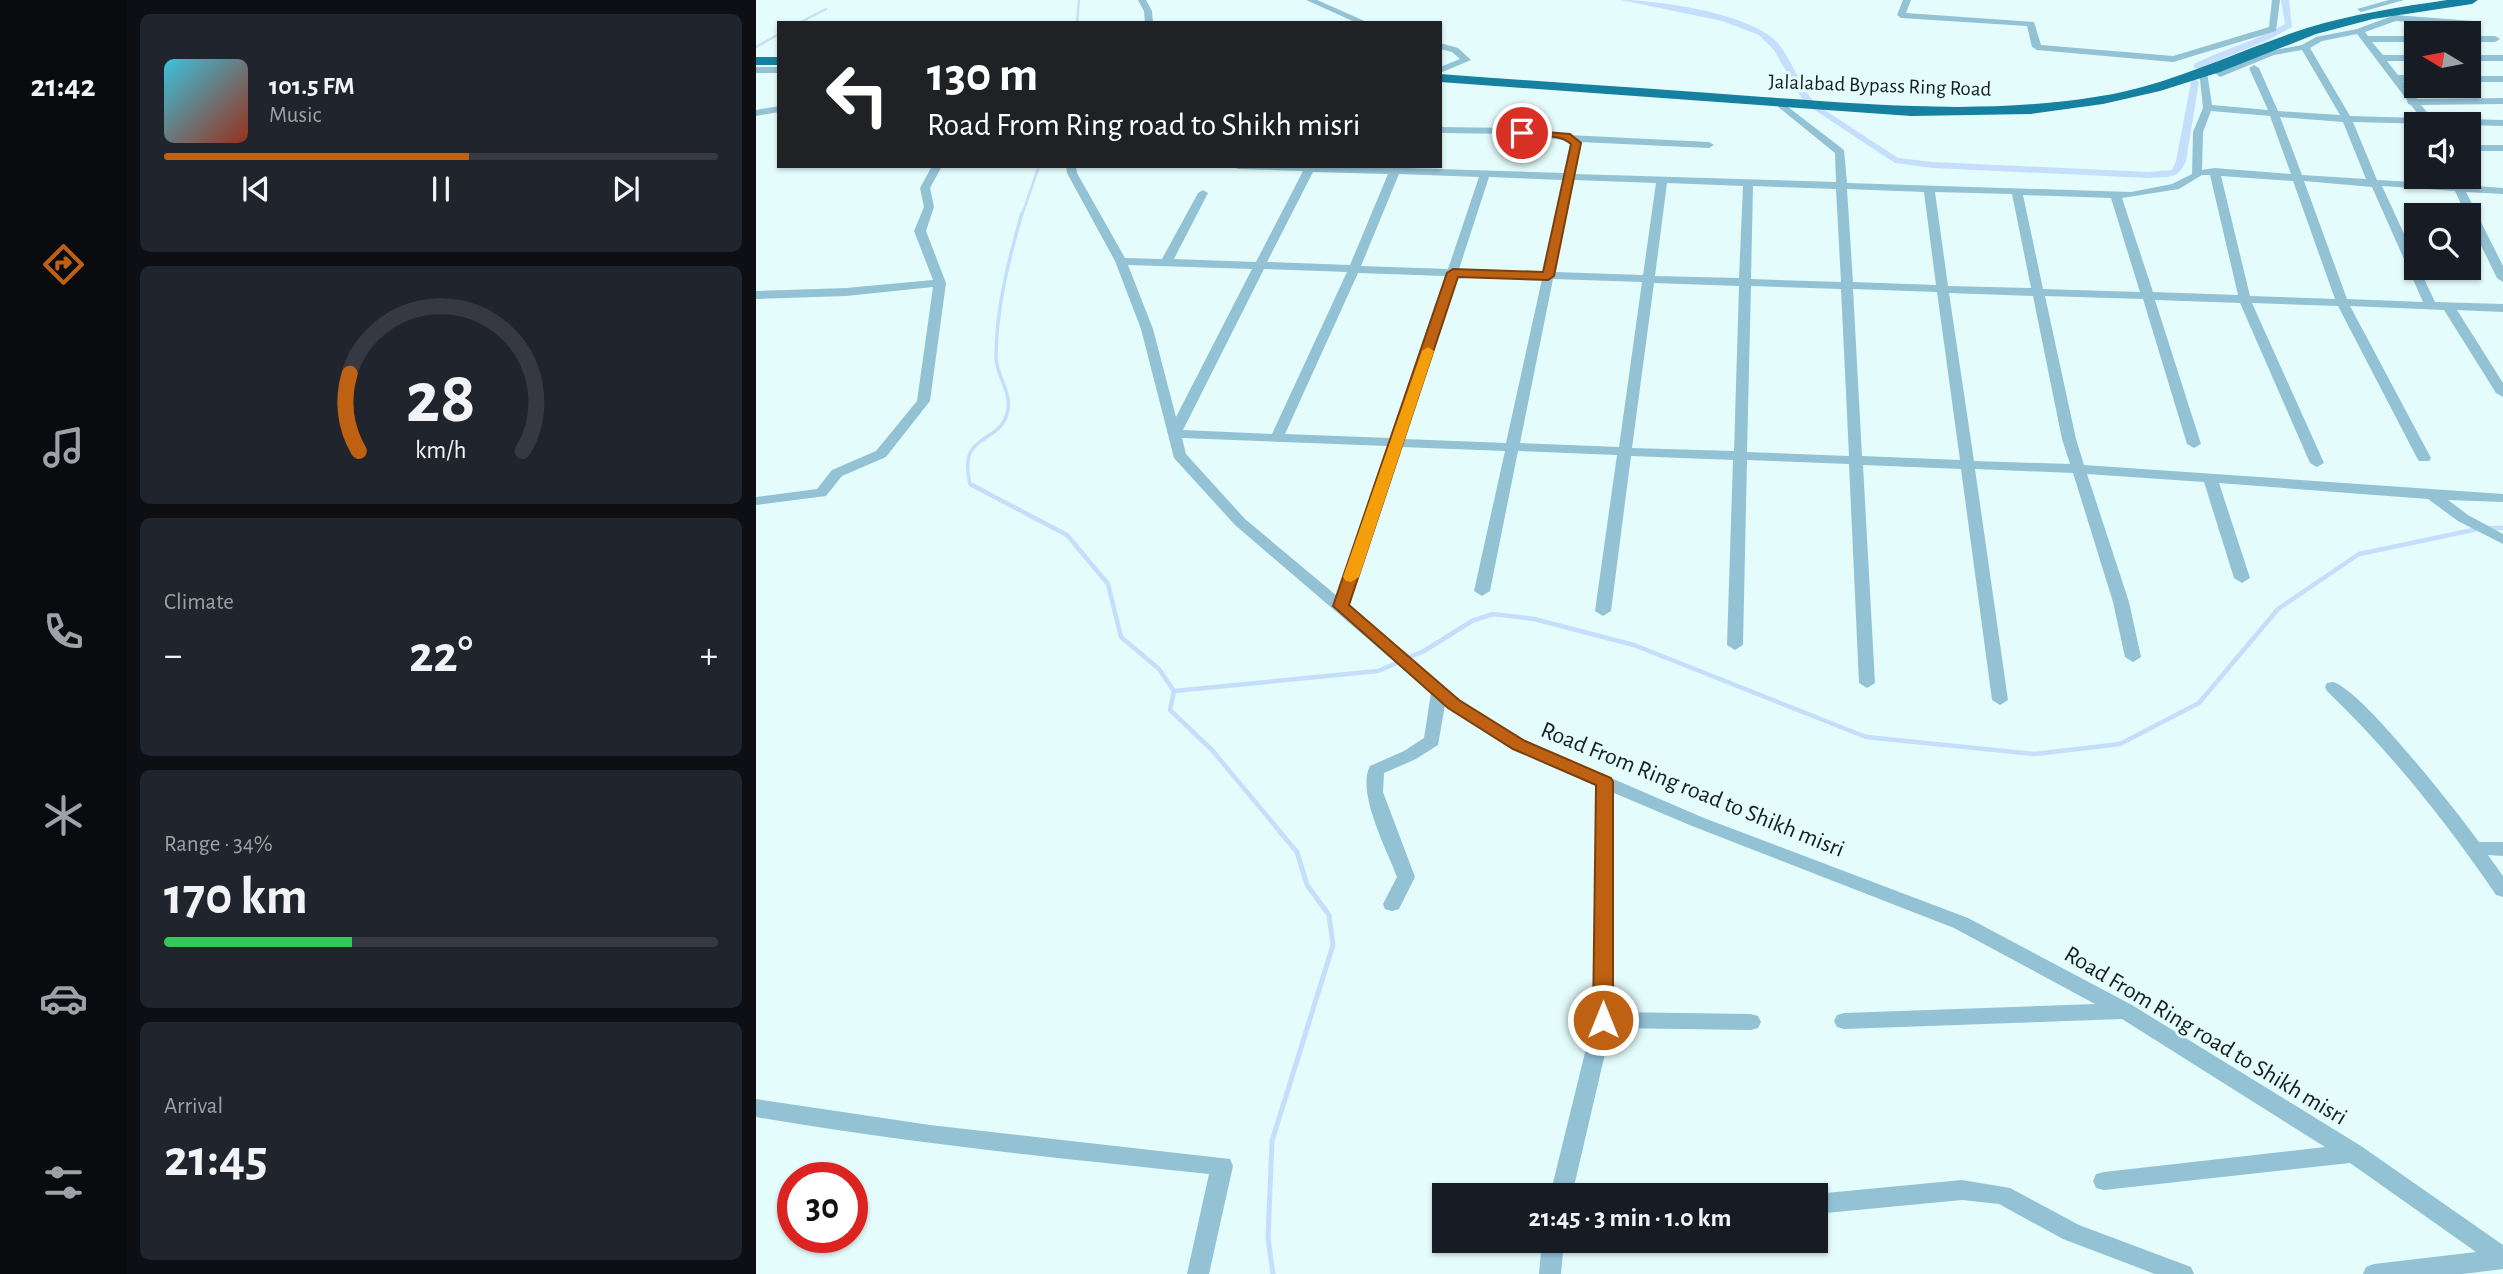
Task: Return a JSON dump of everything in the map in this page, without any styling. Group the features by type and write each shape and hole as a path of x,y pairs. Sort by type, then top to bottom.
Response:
{"highway":[{"name":"Jalalabad Bypass Ring Road","path":"1442,78 1923,112 2031,110 2103,100 2209,71 2311,31 2374,15 2472,0"},
{"path":"756,61 777,61"}],"street":[{"path":"1142,0 1148,11 1149,21"},
{"path":"1310,0 1359,21"},
{"path":"1907,0 1900,15 2031,24 2037,47 2173,59 2273,29 2276,0"},
{"path":"2361,9 2400,0"},
{"path":"2361,35 2395,18 2434,21"},
{"path":"2361,35 2420,112"},
{"path":"1285,168 2131,195 2175,187 2197,175 2195,135 2197,124 2207,108 2209,71 2220,74 2272,53 2305,47 2319,39 2361,35 2404,38"},
{"path":"2482,39 2495,39"},
{"path":"1442,47 1455,50 1466,60 1442,69"},
{"path":"2305,47 2347,119 2373,184 2376,185 2431,306"},
{"path":"2378,58 2404,58"},
{"path":"2482,58 2503,58"},
{"path":"2253,68 2266,102 2274,113 2343,304 2424,458"},
{"path":"756,70 777,70"},
{"path":"2394,78 2404,78"},
{"path":"2482,79 2503,79"},
{"path":"2411,102 2503,101"},
{"path":"1779,103 1840,152 1867,683"},
{"path":"2207,108 2404,122"},
{"path":"756,113 777,109"},
{"path":"2481,123 2503,123"},
{"path":"1442,130 1550,134 1570,138 1709,145"},
{"path":"1482,591 1576,143 1570,138"},
{"path":"2481,148 2503,148"},
{"path":"756,501 821,493 837,473 881,454 923,401 940,283 920,230 929,207 925,188 936,168"},
{"name":"Road From Ring road to Shikh misri","path":"1071,168 1121,261 1147,329 1179,455 1240,522 1382,641 1432,687 1519,745 1698,822 1961,923 2125,1011 2353,1153 2503,1259"},
{"path":"1309,169 1174,434 2081,469 2503,498"},
{"path":"1277,438 1354,270 1395,171"},
{"path":"2196,172 2404,186"},
{"path":"2214,172 2245,300 2317,463"},
{"path":"1341,606 1398,443 1486,174"},
{"path":"1603,611 1662,180"},
{"path":"1735,645 1748,183"},
{"path":"1929,189 2000,700"},
{"path":"2503,191 2458,189 2503,278"},
{"path":"2017,191 2069,439 2081,469 2121,602 2133,657"},
{"path":"1166,263 1203,193"},
{"path":"2116,195 2194,444"},
{"path":"1121,261 2503,308"},
{"path":"756,295 846,292 940,283"},
{"path":"2448,306 2503,393"},
{"path":"2210,478 2242,578"},
{"path":"2432,495 2463,518 2503,540"},
{"path":"1392,904 1406,877 1374,792 1376,770 1410,755 1432,741 1432,687"},
{"path":"2333,687 2377,727 2441,803 2503,890"},
{"path":"1565,1183 1603,1020 1605,782"},
{"path":"2474,848 2503,849"},
{"path":"1844,1021 2125,1011"},
{"path":"1603,1020 1751,1022"},
{"path":"756,1108 933,1136 1222,1166 1198,1274"},
{"path":"2104,1181 2353,1153"},
{"path":"1828,1203 1962,1190 2002,1195 2071,1232 2183,1274"},
{"path":"1550,1274 1552,1253"},
{"path":"2374,1274 2503,1259"}],"waterway":[{"path":"1077,21 1079,0"},
{"path":"1625,0 1725,19 1761,34 1773,43 1799,89 1810,102"},
{"path":"2197,66 2289,25 2285,0"},
{"path":"803,21 826,9"},
{"path":"756,47 777,35"},
{"path":"1817,109 1895,160 1933,165 2148,175 2176,172 2181,161 2195,82"},
{"path":"1022,215 1038,168"},
{"path":"972,485 968,467 970,454 975,446 998,429 1008,409 996,357 998,320 1022,213"},
{"path":"972,485 976,487"},
{"path":"972,485 1067,535 1108,584 1121,637 1159,669 1174,691"},
{"path":"2486,528 2503,528"},
{"path":"1407,658 1424,651 1472,621 1493,614 1534,619 1634,645 1866,737 2035,754 2120,744 2199,703 2278,609 2359,554 2478,529"},
{"path":"1174,691 1378,671 1399,662"},
{"path":"1174,691 1170,710 1212,750 1282,834"},
{"path":"1273,1274 1268,1238 1272,1141 1333,945 1329,915 1307,885 1297,852 1280,832"}],"slow traffic":[{"path":"1351,577 1428,351"}],"route":[{"path":"1522,133 1550,134 1570,138 1576,143 1548,276 1453,273 1341,606 1454,704 1519,745 1605,782 1603,1020"}]}
